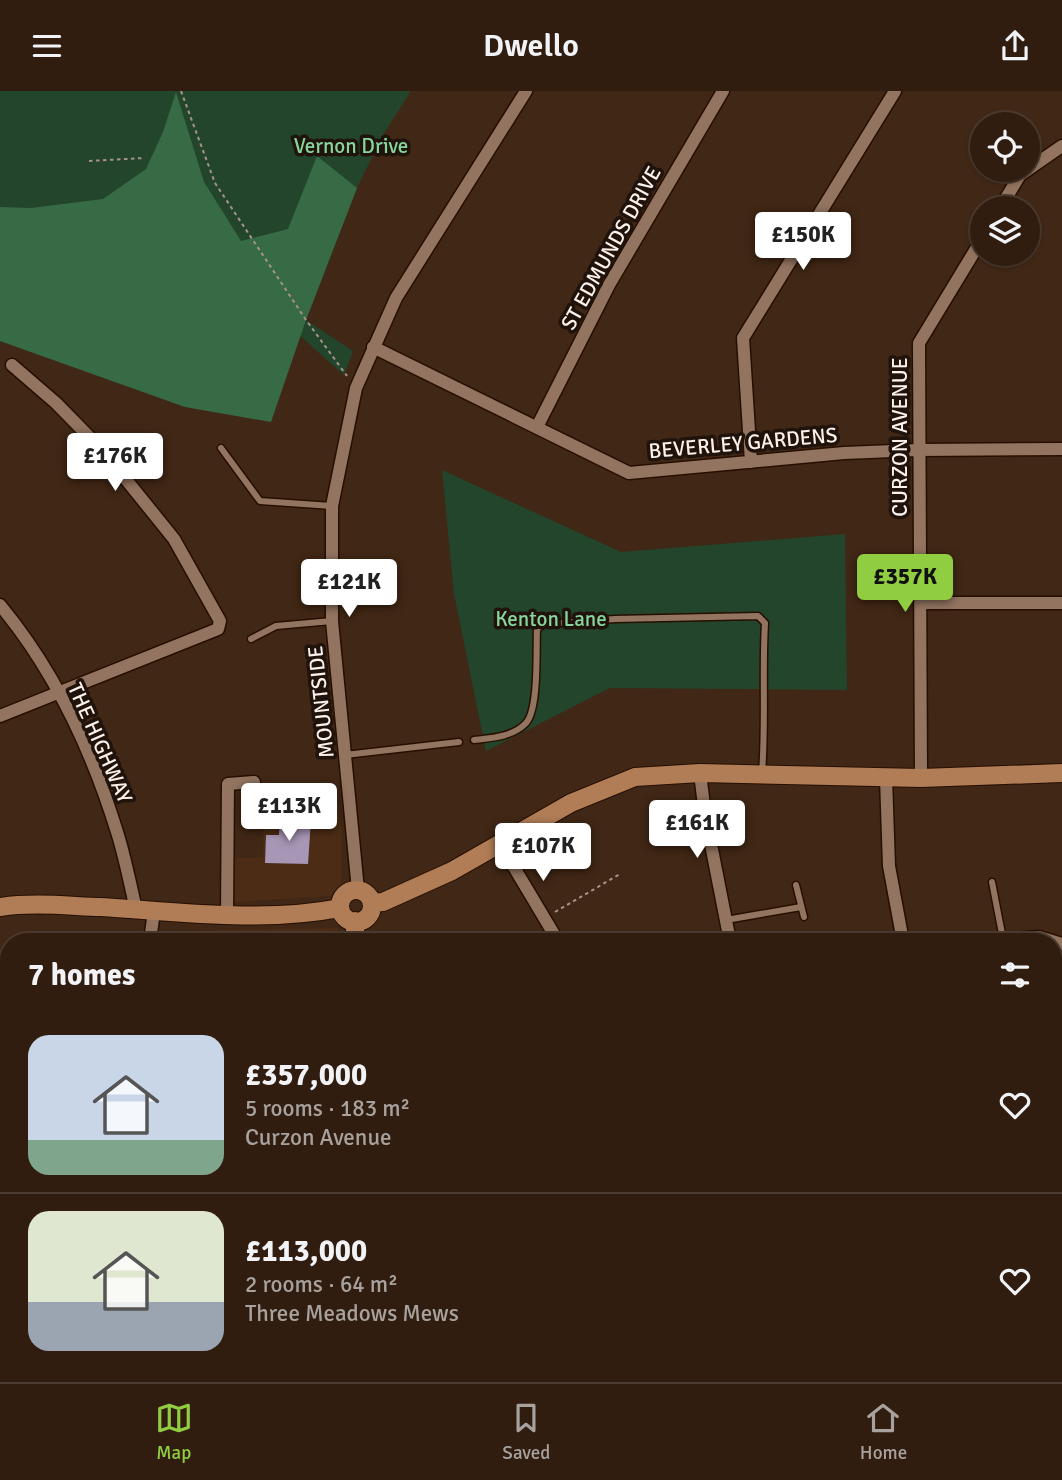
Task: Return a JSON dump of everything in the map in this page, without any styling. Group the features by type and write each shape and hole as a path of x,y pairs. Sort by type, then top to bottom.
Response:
{"street":[{"path":"373,347 403,286 526,91"},
{"name":"ST EDMUNDS DRIVE","path":"537,427 609,285 723,91"},
{"path":"751,462 743,338 895,91"},
{"path":"1007,196 1020,175 1062,146"},
{"name":"CURZON AVENUE","path":"921,778 919,343 970,259"},
{"name":"MOUNTSIDE","path":"358,890 332,621 332,506 356,388 373,347"},
{"name":"BEVERLEY GARDENS","path":"373,347 629,473 844,453 1062,449"},
{"path":"0,716 218,629 220,621 174,539 103,450 56,403 12,365"},
{"path":"922,603 1062,603"},
{"name":"THE HIGHWAY","path":"0,605 59,692 94,766 145,910"},
{"path":"372,903 383,902 452,871 571,803 635,777 700,773 921,778 1062,772"},
{"path":"700,773 705,814 728,933"},
{"path":"886,778 889,866 902,933"},
{"path":"227,915 228,784 254,782"},
{"path":"499,842 553,933"},
{"path":"358,890 368,894 372,903 368,916 355,921 347,919 341,908 345,894 358,890"},
{"path":"0,907 64,905 227,915 341,908"},
{"path":"145,910 149,933"},
{"path":"355,921 355,933"}],"lane":[{"path":"221,447 260,501 332,506"},
{"path":"474,740 504,736 526,723 533,710 537,629 544,624 758,615 765,623 762,671 765,732 762,775"},
{"path":"251,639 276,626 332,621"},
{"path":"345,755 459,742"},
{"path":"992,882 1002,933"},
{"path":"796,885 804,917"},
{"path":"726,920 801,907"}],"path":[{"path":"181,91 215,183 306,320 356,388"},
{"path":"89,161 144,158"},
{"path":"545,918 620,874"}],"shaded area":[{"path":"264,803 338,803 342,831 341,886 331,896 234,902 234,858 263,858"},
{"path":"338,928 339,933 173,933"}],"green space":[{"name":"Vernon Drive","path":"0,91 411,91 383,135 357,188 306,320 353,351 344,375 300,336 185,407 0,341"},
{"path":"176,92 204,182 241,241 288,229 317,156 357,188 306,320 271,422 185,407 0,341 0,207 31,208 103,199 146,169 163,132"},
{"name":"Kenton Lane","path":"442,470 621,552 845,534 847,690 610,688 486,751 454,594"}],"building":[{"path":"280,820 311,820 308,864 265,863 266,835 279,835"}]}
